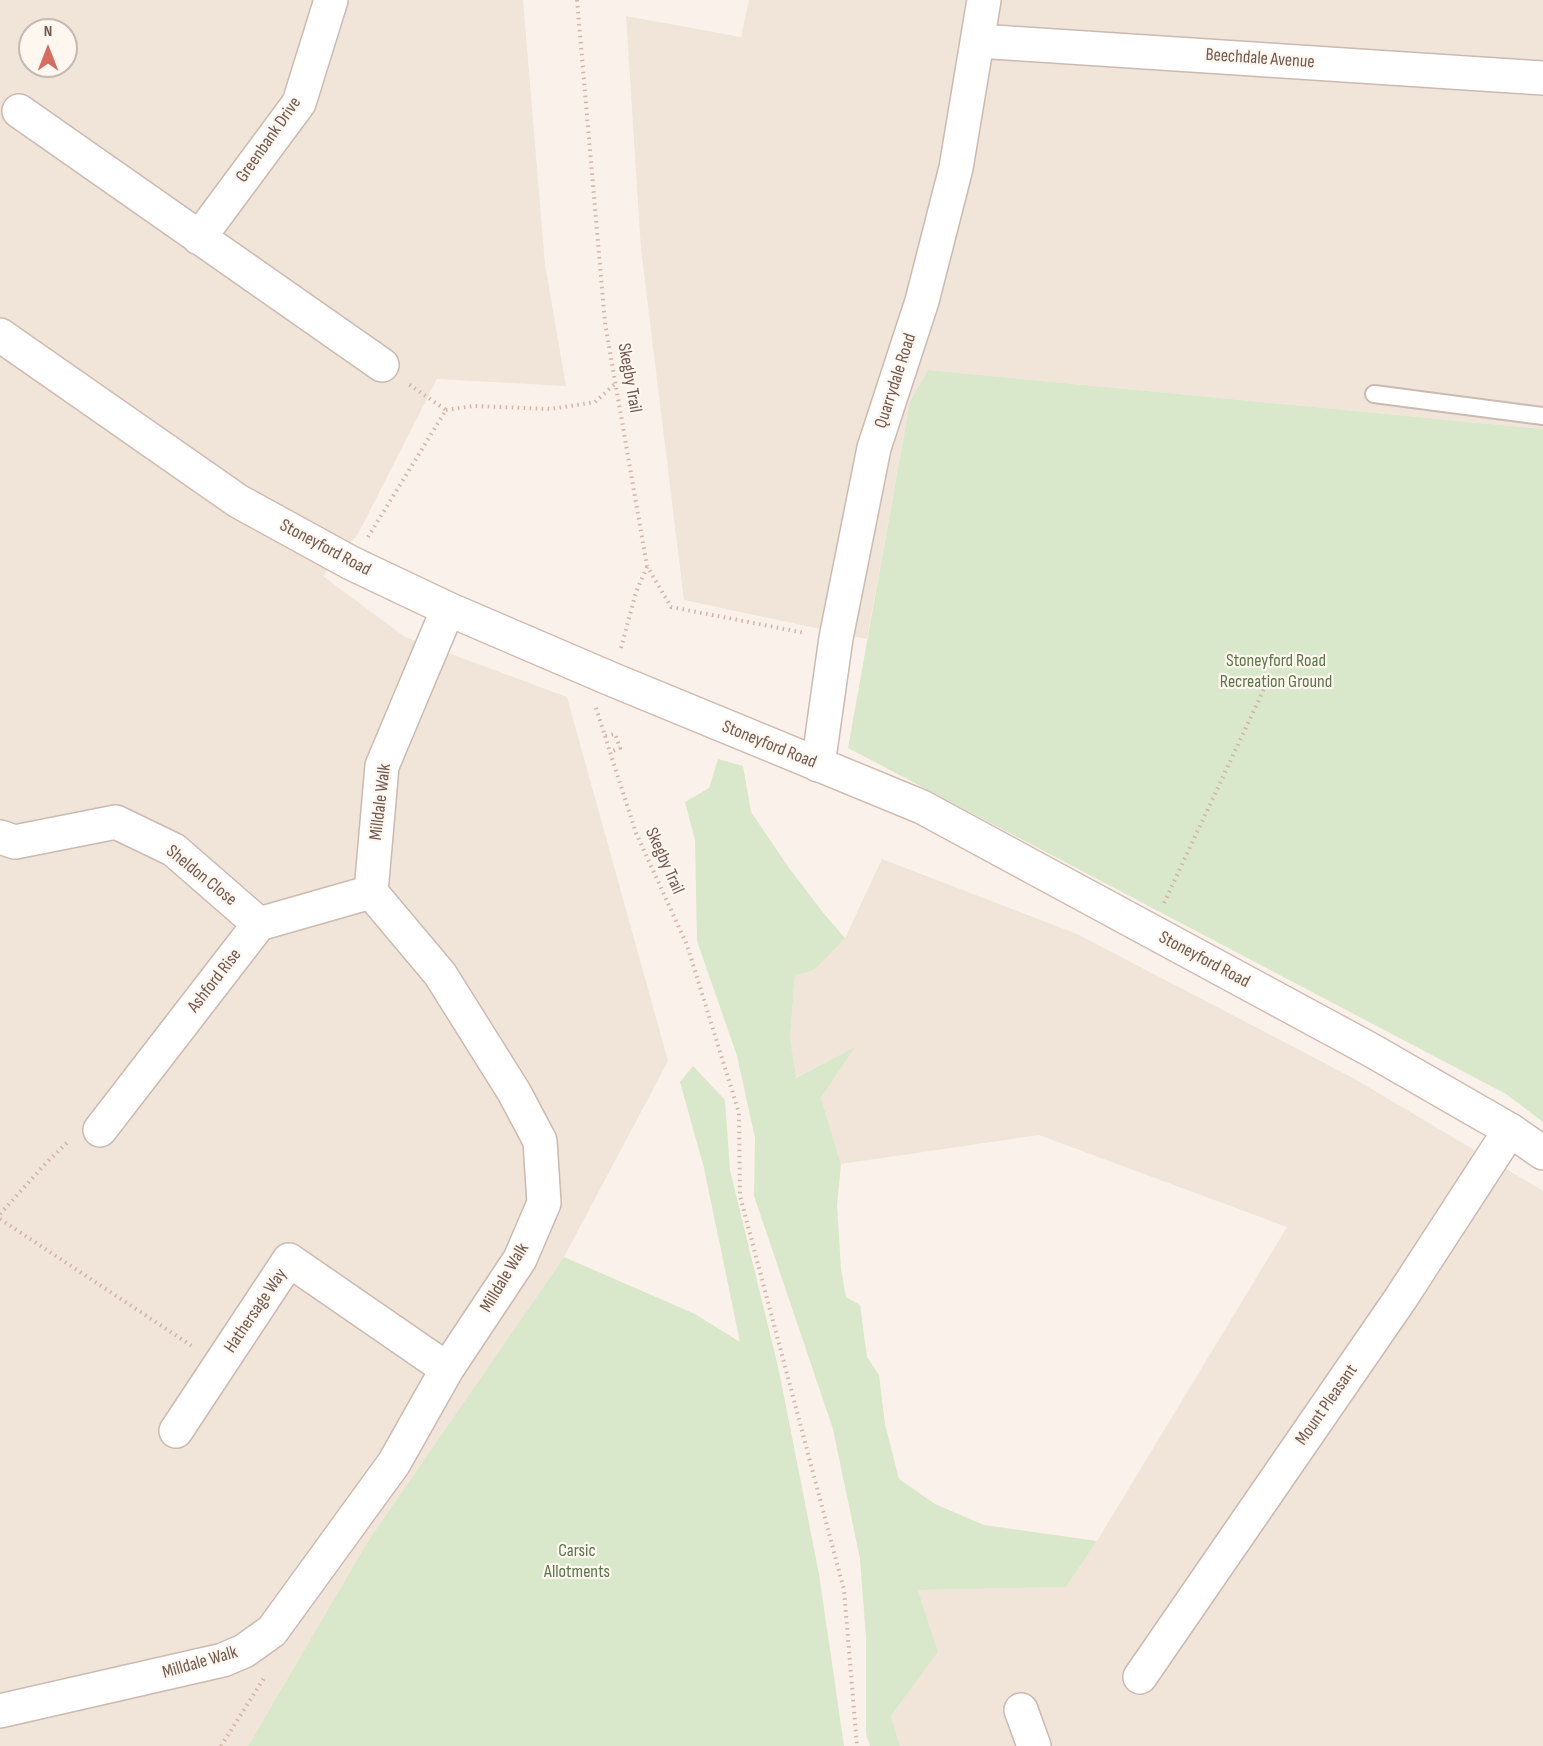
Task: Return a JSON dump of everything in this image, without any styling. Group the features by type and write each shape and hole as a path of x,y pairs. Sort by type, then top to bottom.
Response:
{"street":[{"name":"Greenbank Drive","path":"199,238 299,103 331,0"},
{"name":"Quarrydale Road","path":"818,765 836,638 874,448 922,300 956,168 984,0"},
{"name":"Beechdale Avenue","path":"978,41 1543,78"},
{"path":"19,111 382,365"},
{"name":"Stoneyford Road","path":"0,334 238,501 351,563 448,609 611,680 922,807 1371,1050 1510,1130 1543,1153"},
{"name":"Milldale Walk","path":"0,1711 223,1660 244,1651 272,1631 394,1463 447,1369 520,1259 544,1203 540,1141 514,1092 440,974 371,892 382,766 448,609"},
{"name":"Sheldon Close","path":"0,837 15,842 116,822 174,850 259,924"},
{"path":"259,924 371,892"},
{"name":"Ashford Rise","path":"100,1130 259,924"},
{"name":"Mount Pleasant","path":"1140,1677 1401,1298 1510,1130"},
{"name":"Hathersage Way","path":"176,1431 289,1260 447,1369"},
{"path":"1022,1710 1034,1746"}],"lane":[{"path":"1374,394 1543,416"}],"path":[{"name":"Skegby Trail","path":"577,0 605,323 648,566 671,608 815,634"},
{"path":"382,365 446,410 473,406 551,409 595,402 616,383"},
{"path":"351,563 446,410"},
{"path":"620,651 636,592 648,566"},
{"path":"1150,931 1270,676"},
{"name":"Skegby Trail","path":"593,699 636,833 687,945 739,1113 740,1196 844,1590 857,1746"},
{"name":"Skegby Trail","path":"605,736 615,734 620,748 610,752"},
{"path":"0,1214 47,1162 79,1132 100,1130"},
{"path":"0,1219 220,1364"},
{"path":"221,1746 271,1667 263,1638"}],"shaded area":[{"path":"0,0 523,0 545,265 566,386 437,379 358,534 323,576 405,637 567,697 668,1061 564,1257 368,1541 248,1746 0,1746"},
{"path":"749,0 1543,0 1543,429 928,370 910,401 867,639 684,600 641,249 626,16 741,37"},
{"path":"882,859 1077,934 1355,1079 1543,1191 1543,1746 900,1746 891,1716 938,1652 918,1590 1066,1587 1097,1541 1287,1227 1039,1135 841,1164 821,1098 854,1048 795,1078 790,1038 795,975 845,938"}],"green space":[{"name":"Stoneyford Road Recreation Ground","path":"928,370 1543,429 1543,1122 1506,1094 848,748 910,401"},
{"path":"718,759 743,766 751,812 789,868 845,938 814,970 795,975 790,1038 796,1078 855,1047 821,1098 841,1164 837,1205 841,1269 846,1297 860,1305 867,1357 879,1375 885,1424 899,1479 935,1504 984,1525 1097,1541 1066,1587 918,1590 938,1652 891,1716 900,1746 870,1746 866,1734 866,1638 860,1559 833,1429 754,1196 755,1138 737,1056 697,941 695,840 685,802 709,788"},
{"name":"Carsic Allotments","path":"693,1066 725,1100 730,1170 779,1371 819,1574 844,1746 248,1746 368,1541 564,1257 695,1314 740,1342 704,1168 680,1082"}]}
